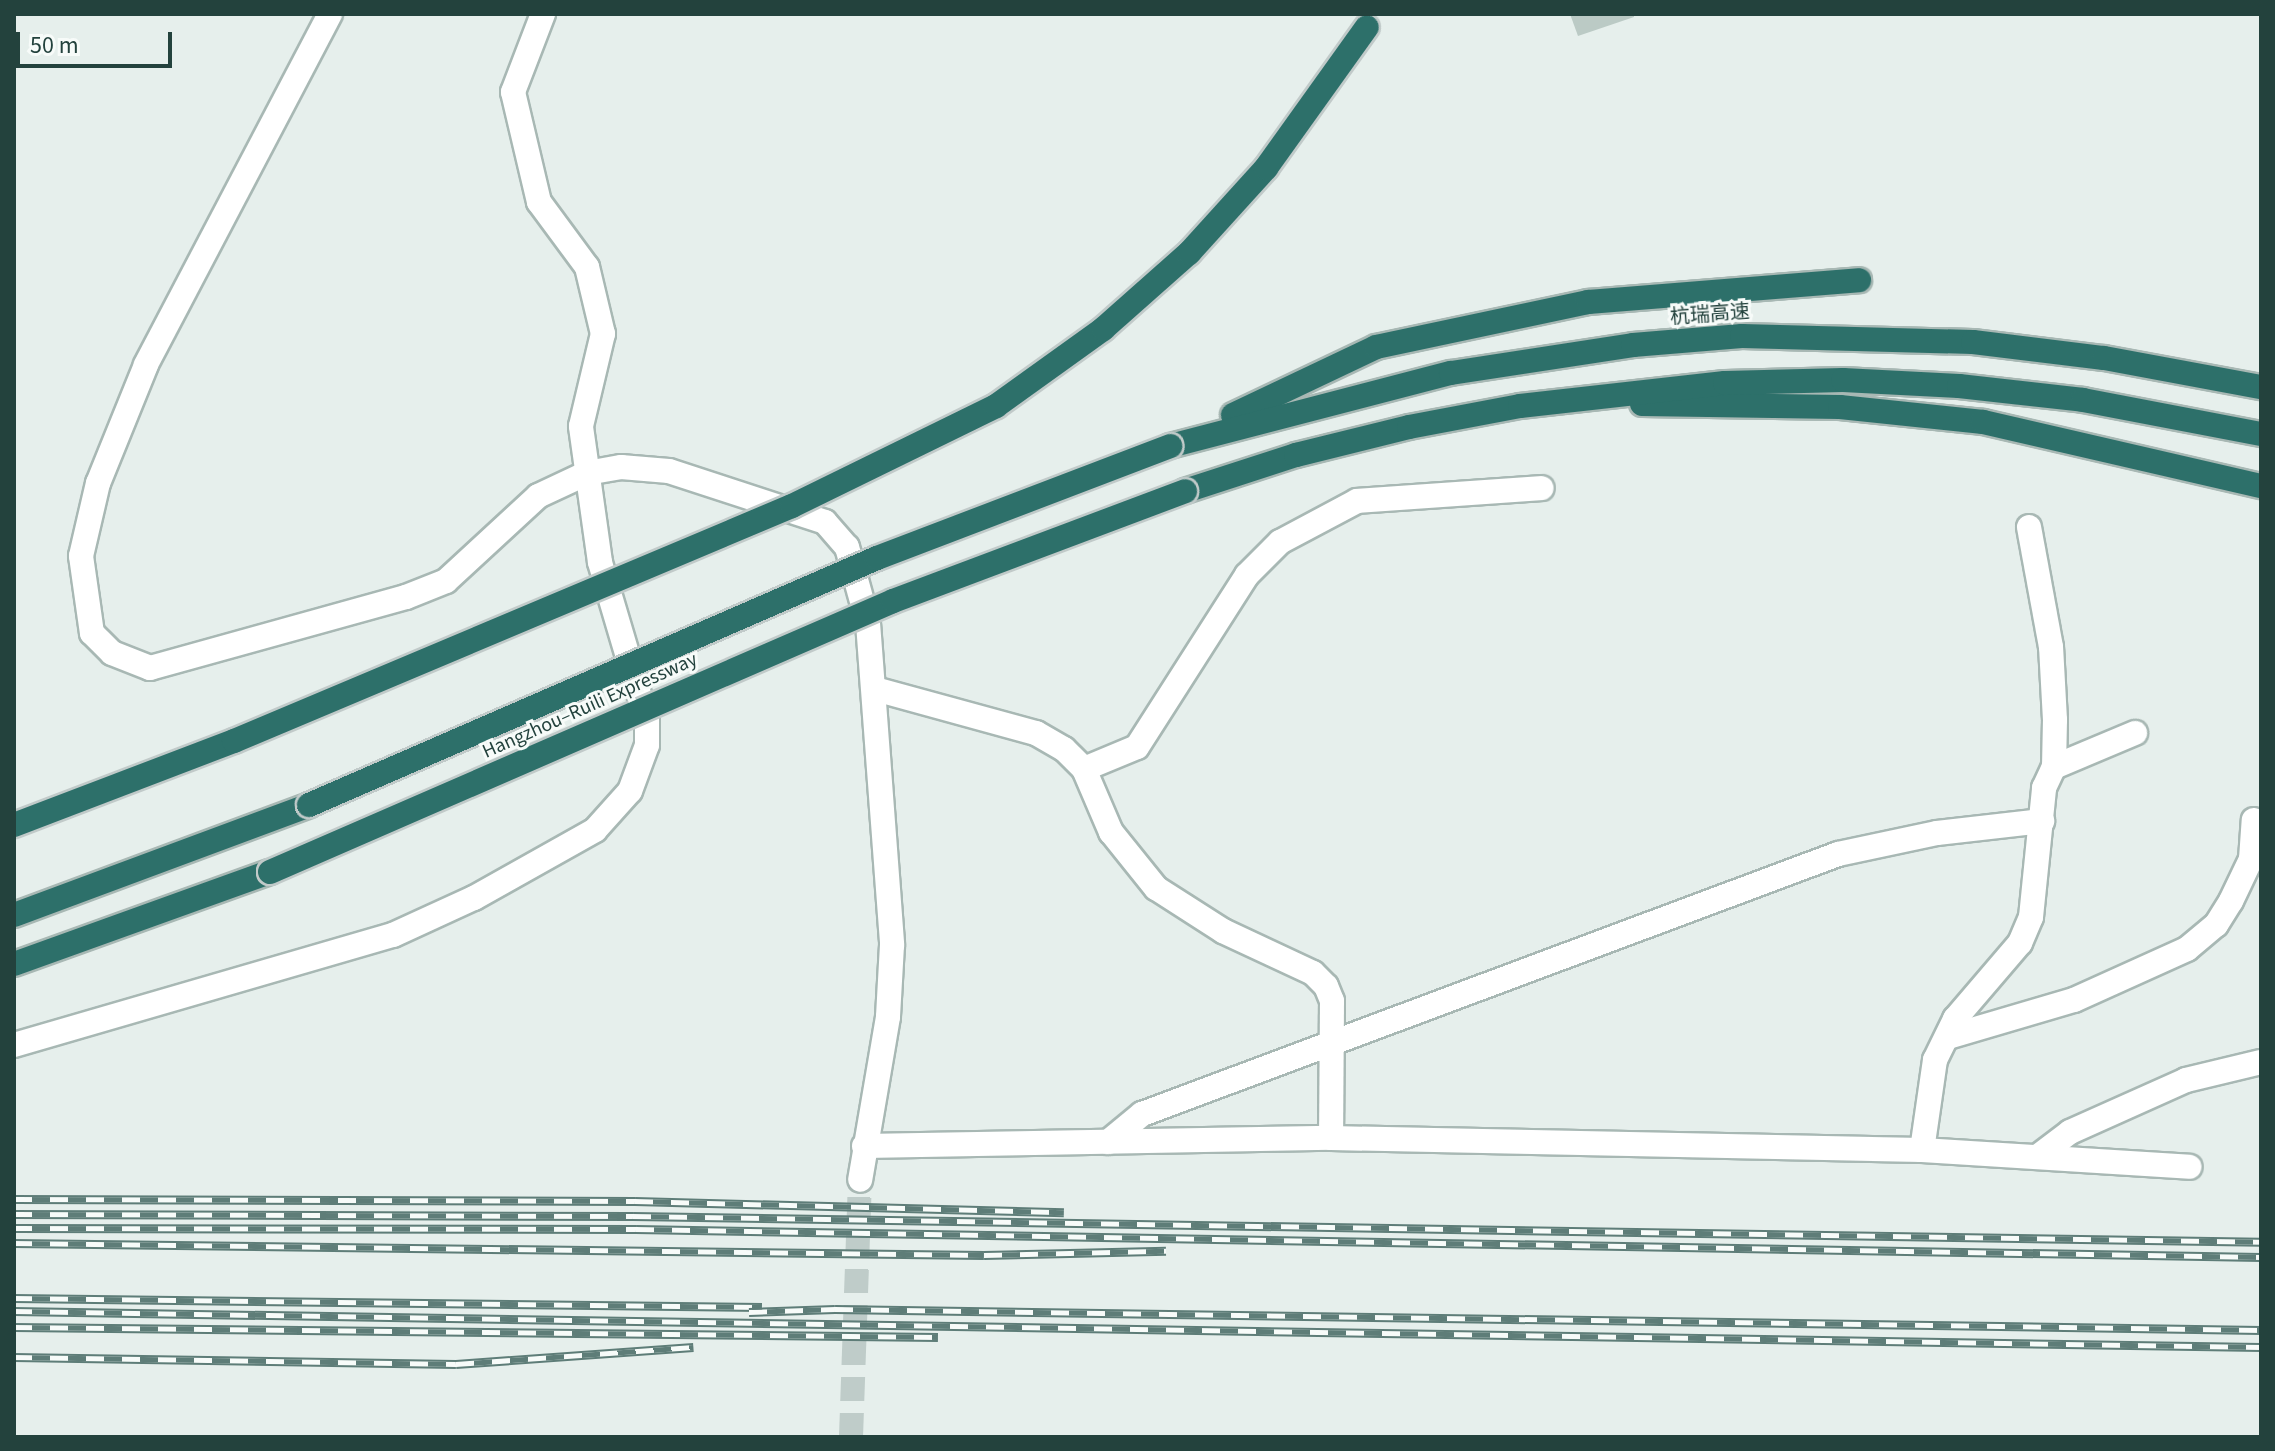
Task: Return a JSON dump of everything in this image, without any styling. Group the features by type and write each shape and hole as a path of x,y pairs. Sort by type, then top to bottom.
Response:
{"highway":[{"path":"14,825 234,741 792,506 996,406 1103,329 1189,253 1266,168 1367,27"},
{"path":"1170,446 1376,347 1588,302 1859,280"},
{"name":"杭瑞高速","path":"1170,446 1451,373 1633,345 1742,336 1973,342 2104,358 2261,387"},
{"path":"1520,406 1725,383 1843,380 2083,400 2261,434"},
{"path":"1520,406 1856,408 1983,422 2261,486"},
{"name":"Hangzhou–Ruili Expressway","path":"14,964 270,872 893,601 1185,491 1296,455 1520,406"},
{"name":"Hangzhou–Ruili Expressway","path":"14,915 309,805 877,558 1170,446"}],"street":[{"path":"330,14 146,365 98,483 81,556 92,633 112,653 150,668 406,597 446,581 538,496 587,473 621,467 669,471 825,522 847,547 860,580 875,689 892,980 860,1180"},
{"path":"14,1045 393,935 474,898 595,830 617,812 641,769 647,721 600,562 581,426 603,334 587,267 539,202 513,92 543,14"},
{"path":"1084,769 1137,747 1247,575 1280,542 1357,501 1542,488"},
{"path":"1922,1150 1927,1087 1948,1037 1968,1001 2028,931 2044,788 2054,767 2051,647 2029,527"},
{"path":"875,689 1036,733 1084,769 1111,832 1156,888 1223,931 1313,973 1326,986 1332,1001 1331,1138"},
{"path":"2054,767 2135,733"},
{"path":"1948,1037 2074,1000 2187,949 2216,925 2231,901 2251,859 2254,820"},
{"path":"1108,1142 1142,1114 1838,854 1937,833 2042,821"},
{"path":"2037,1157 2070,1132 2186,1080 2261,1062"},
{"path":"864,1146 1331,1138 1922,1150 2189,1167"}],"building":[{"path":"1570,14 1634,14 1634,17 1578,36"}],"tunnel":[{"path":"851,1437 860,1180"}],"railway":[{"path":"14,1199 635,1201 1064,1212"},
{"path":"14,1214 633,1216 2261,1242"},
{"path":"14,1228 636,1229 2261,1257"},
{"path":"14,1243 984,1255 1166,1251"},
{"path":"14,1298 762,1307"},
{"path":"749,1312 835,1309 2261,1330"},
{"path":"14,1311 2261,1347"},
{"path":"14,1327 938,1337"},
{"path":"14,1357 456,1364 693,1347"}]}
